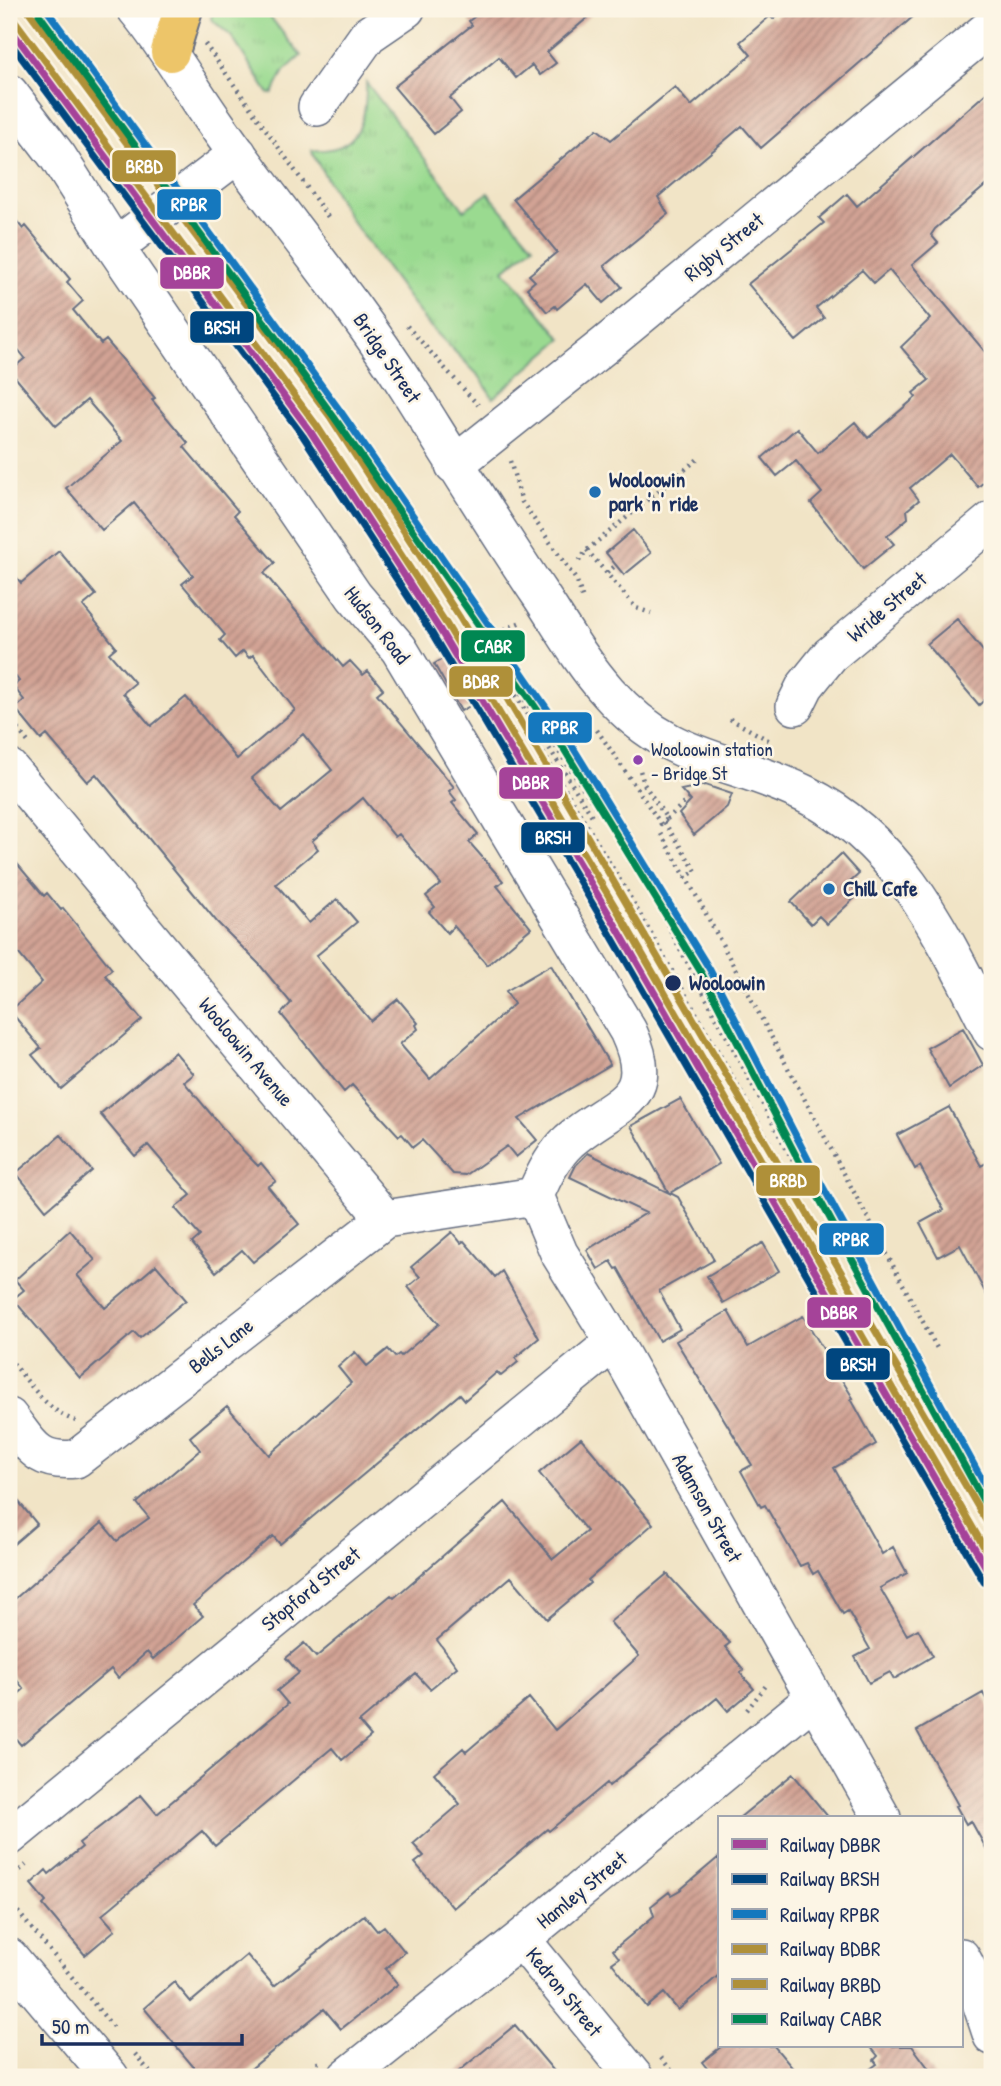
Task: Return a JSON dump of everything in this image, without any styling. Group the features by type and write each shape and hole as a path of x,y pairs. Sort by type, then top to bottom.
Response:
{"main road":[{"path":"170,52 183,9"}],"street":[{"name":"Bridge Street","path":"136,9 170,52 225,164 386,354 454,465 588,666 628,714 646,729 692,755 776,781 808,795 862,832 915,890 992,1032"},
{"path":"317,107 368,36 406,9"},
{"name":"Rigby Street","path":"454,465 616,337 992,26"},
{"name":"Hudson Road","path":"9,93 58,157 128,237 354,596 400,649 637,1050 641,1067 638,1084 628,1098 568,1142 553,1160 535,1196"},
{"path":"128,237 225,164"},
{"name":"Wride Street","path":"795,706 809,680 830,655 992,520"},
{"name":"Wooloowin Avenue","path":"9,768 385,1219"},
{"path":"385,1219 535,1196"},
{"name":"Adamson Street","path":"535,1196 559,1253 614,1342 813,1699 882,1816"},
{"name":"Bells Lane","path":"9,1417 57,1475 385,1219"},
{"name":"Stopford Street","path":"9,1837 614,1342"},
{"name":"Hamley Street","path":"347,2077 522,1939 813,1699"},
{"name":"Kedron Street","path":"522,1939 634,2077"},
{"path":"9,1957 110,2077"},
{"path":"962,1958 973,1979 992,2036"}],"path":[{"path":"579,561 587,550 699,458"},
{"path":"587,550 636,608 651,613"},
{"path":"607,573 616,565"},
{"path":"522,622 530,633"},
{"path":"498,632 514,623"},
{"path":"482,642 594,819"},
{"path":"490,647 645,881 794,1165"},
{"path":"482,651 584,825 626,890 785,1169"},
{"path":"730,719 770,741"},
{"path":"593,724 661,824 688,799"},
{"path":"529,737 624,912"},
{"path":"639,767 644,784 696,871 685,877"},
{"path":"584,825 600,814"},
{"path":"661,834 939,1352"},
{"path":"9,1358 40,1397 63,1417"},
{"path":"9,1901 120,2036"},
{"path":"129,2046 155,2077"}],"green space":[{"path":"213,9 264,9 301,56 284,71 273,93 269,94 231,36 211,19"},
{"path":"366,82 464,210 488,193 533,246 504,270 562,339 493,398 480,377 426,322 349,217 313,155 312,150 328,150 340,146 357,132 365,110"}],"building":[{"path":"484,9 598,9 547,52 556,63 540,75 532,65 516,78 499,57 450,98 461,112 434,134 394,87 472,25 469,21"},
{"path":"785,9 922,9 761,148 742,126 658,197 668,214 604,266 622,287 603,303 587,284 557,309 555,306 547,312 527,288 535,281 529,275 557,252 513,199 597,129 611,140 675,87 691,106 751,55 740,42 770,16 773,19"},
{"path":"992,88 992,180 935,229 931,235 938,243 912,265 992,360 992,475 978,487 950,454 910,488 919,500 907,510 908,518 887,536 894,544 863,569 811,503 822,493 796,461 777,476 762,458 797,428 818,453 855,422 868,438 916,397 913,393 929,380 901,347 930,319 889,270 874,283 862,270 816,308 824,318 796,341 748,284 824,223 819,218 847,194 857,206"},
{"path":"9,212 23,229 26,226 70,279 67,282 83,301 73,310 101,344 106,340 155,398 152,400 188,443 184,447 238,511 234,515 275,563 264,573 343,667 350,661 363,675 368,671 383,689 377,694 454,787 449,791 456,800 452,803 478,834 469,842 503,881 497,886 531,928 487,965 454,926 447,933 429,912 435,907 426,896 441,884 399,834 395,837 363,798 312,841 318,849 276,884 309,923 337,899 357,922 316,956 371,1021 398,999 418,1023 418,1029 400,1044 430,1079 514,1004 506,991 551,965 610,1065 519,1119 537,1140 516,1157 507,1146 466,1175 453,1174 422,1140 413,1147 402,1134 399,1136 352,1085 344,1092 281,1014 291,1003 259,964 217,922 96,774 87,782 47,735 41,740 15,708 24,700 13,686 19,681 9,668 9,568 21,583 59,551 96,595 83,606 116,647 109,653 135,683 123,693 151,726 186,697 237,759 295,710 253,655 249,658 243,651 235,658 220,640 225,635 182,584 193,575 134,503 102,530 66,488 122,441 87,400 56,426 10,371 25,358 9,338","holes":["303,734 332,770 281,812 252,778"]},
{"path":"633,530 651,553 624,575 606,553"},
{"path":"957,619 992,662 992,693 979,705 927,644"},
{"path":"496,628 522,676 461,711 434,664"},
{"path":"705,785 732,794 727,807 694,835 679,814 691,801 681,790"},
{"path":"9,854 44,896 47,893 61,910 63,908 112,969 105,975 142,1020 61,1089 32,1055 41,1048 10,1011 42,982 9,942"},
{"name":"Chill Cafe","path":"841,854 859,874 849,883 859,894 827,924 819,916 811,924 791,902"},
{"path":"963,1028 983,1065 949,1088 927,1048"},
{"path":"175,1052 194,1074 184,1082 231,1138 258,1166 261,1163 276,1181 268,1187 299,1224 253,1262 242,1250 216,1272 192,1243 200,1236 175,1208 191,1195 148,1145 135,1156 100,1114"},
{"path":"680,1099 719,1164 670,1193 678,1197 714,1260 659,1291 680,1329 659,1341 618,1268 616,1269 611,1261 598,1269 587,1250 646,1213 570,1177 576,1165 588,1153 669,1193 631,1126"},
{"path":"949,1107 981,1166 992,1160 992,1305 960,1245 938,1257 920,1223 944,1210 920,1166 915,1169 897,1135"},
{"path":"61,1135 92,1171 46,1210 16,1173"},
{"path":"70,1230 95,1260 77,1275 105,1308 156,1265 186,1300 140,1338 134,1332 80,1378 13,1299 24,1290 15,1280"},
{"path":"452,1232 461,1243 464,1241 495,1277 502,1271 539,1338 515,1358 518,1362 501,1376 497,1372 465,1400 460,1394 280,1544 273,1536 193,1605 203,1616 153,1659 147,1652 118,1678 111,1669 21,1745 9,1731 9,1702 24,1689 9,1670 9,1604 102,1523 117,1541 149,1518 137,1503 200,1450 190,1437 227,1406 269,1455 351,1383 338,1367 355,1352 367,1366 388,1349 395,1357 399,1354 401,1356 439,1324 408,1287 420,1277 411,1267"},
{"path":"763,1243 779,1271 723,1303 707,1276"},
{"path":"728,1311 748,1347 803,1316 853,1398 851,1399 876,1444 834,1468 882,1554 893,1547 907,1573 880,1588 907,1635 918,1629 933,1656 894,1679 890,1672 869,1683 855,1657 870,1649 848,1611 843,1614 818,1571 813,1574 807,1563 800,1566 765,1505 761,1507 741,1471 752,1465 676,1341"},
{"path":"581,1438 653,1524 547,1619 511,1577 437,1640 457,1667 430,1689 416,1674 359,1722 371,1736 342,1760 332,1748 215,1846 202,1831 102,1915 115,1930 85,1955 43,1905 46,1902 31,1884 46,1870 49,1874 82,1847 79,1843 141,1795 157,1814 288,1704 277,1691 299,1673 286,1658 304,1643 316,1657 391,1595 394,1598 505,1502 553,1559 587,1531 539,1473"},
{"path":"9,1490 37,1524 9,1548"},
{"path":"667,1574 730,1643 725,1647 744,1670 740,1673 754,1689 728,1711 717,1698 609,1786 607,1783 549,1831 547,1829 453,1908 415,1863 424,1856 413,1844 460,1804 434,1773 463,1748 466,1752 529,1698 555,1730 639,1656 610,1622"},
{"path":"983,1693 992,1710 992,1859 971,1821 966,1824 917,1731"},
{"path":"793,1774 827,1816 741,1816"},
{"path":"718,1858 718,1976 678,2010 664,1993 647,2007 612,1963 619,1958 613,1950 654,1916 651,1906 669,1892 671,1895"},
{"path":"364,1915 377,1931 384,1926 405,1952 385,1969 398,1984 341,2029 324,2009 241,2077 202,2077 144,2008 174,1982 191,2002 247,1955 274,1986"},
{"path":"515,2025 559,2077 452,2077"},
{"path":"720,2048 776,2048 800,2077 714,2077 702,2062"},
{"path":"872,2048 913,2048 935,2077 859,2077 877,2064 874,2060 878,2056"}],"rail line":[{"name":"BRBD","path":"27,9 331,418 460,618 992,1531"},
{"name":"RPBR","path":"46,9 341,412 566,736 710,970 810,1163 992,1498"},
{"name":"CABR","path":"39,14 334,417 559,741 702,974 802,1167 984,1502"},
{"name":"BDBR","path":"16,22 317,426 447,625 620,915 992,1561"},
{"name":"DBBR","path":"9,27 310,431 440,630 612,919 992,1578"},
{"name":"BRSH","path":"9,41 303,436 433,635 604,923 984,1582"}],"place":[{"name":"Wooloowin park 'n' ride","path":"595,492"},
{"name":"Wooloowin station - Bridge St","path":"638,760"},
{"name":"Chill Cafe","path":"829,889"},
{"name":"Wooloowin","path":"673,983"}]}
